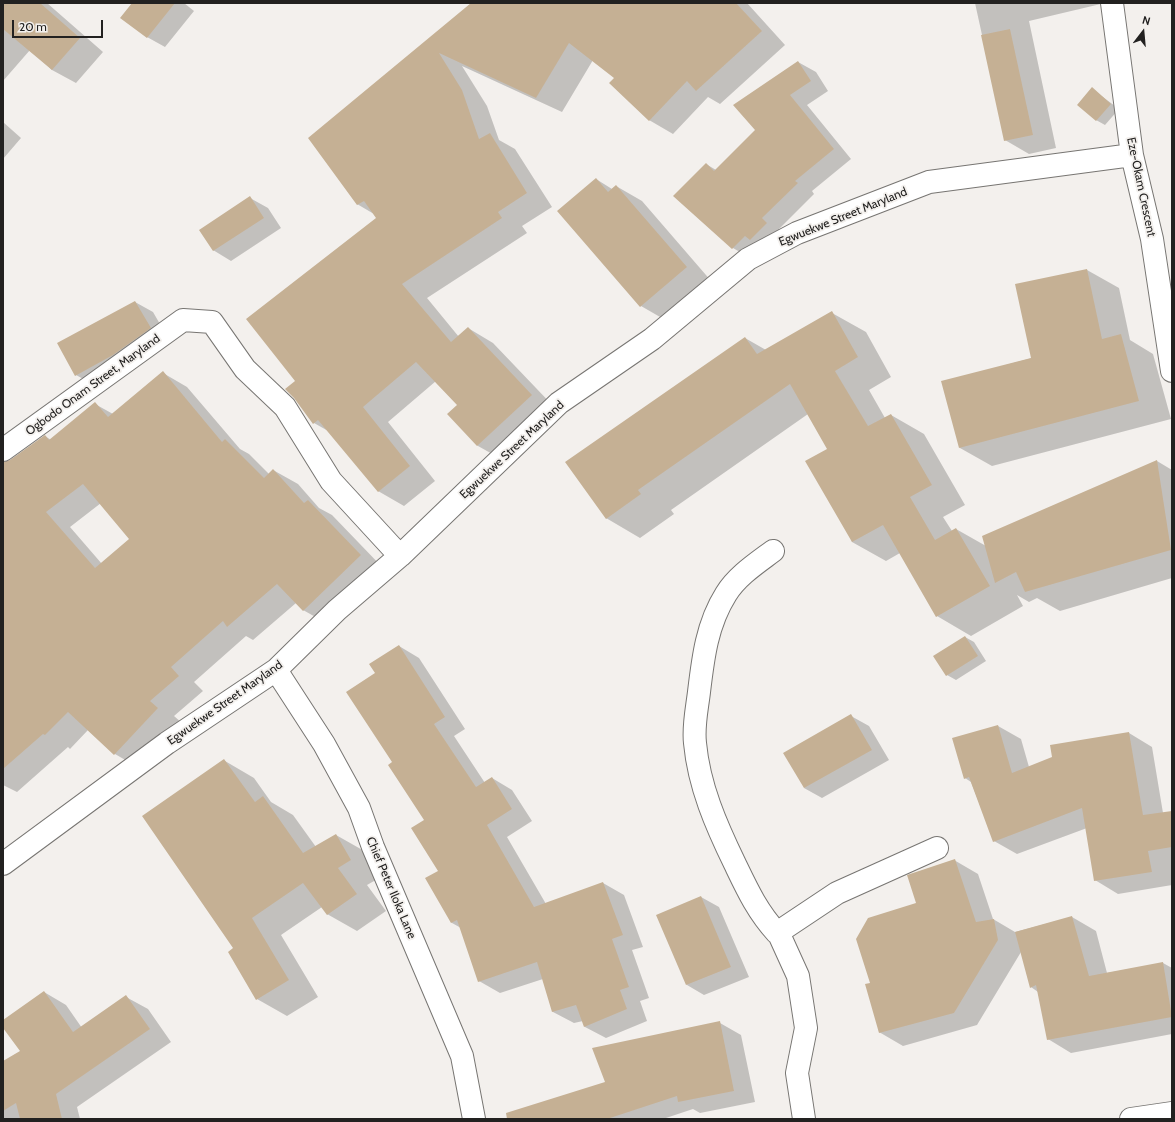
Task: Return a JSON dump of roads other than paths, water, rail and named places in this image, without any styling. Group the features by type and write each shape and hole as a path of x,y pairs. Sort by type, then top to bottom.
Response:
{"street":[{"name":"Eze-Okam Crescent","path":"1112,3 1132,155 1152,239 1172,371"},
{"name":"Egwuekwe Street Maryland","path":"3,864 161,747 276,670 337,610 400,556 559,403 652,339 748,260 770,246 797,233 929,182 1132,155"},
{"name":"Ogbodo Onam Street, Maryland","path":"3,450 183,320 212,322 245,369 285,407 331,481 400,556"},
{"path":"773,550 736,581 726,593 707,636 702,662 694,742 701,782 723,840 760,914 777,933 778,932 798,976 806,1028 797,1073 804,1119"},
{"name":"Chief Peter Iloka Lane","path":"276,670 324,744 359,808 373,847 462,1056 474,1119"},
{"path":"778,932 837,893 937,848"},
{"path":"1131,1119 1172,1113"}]}
